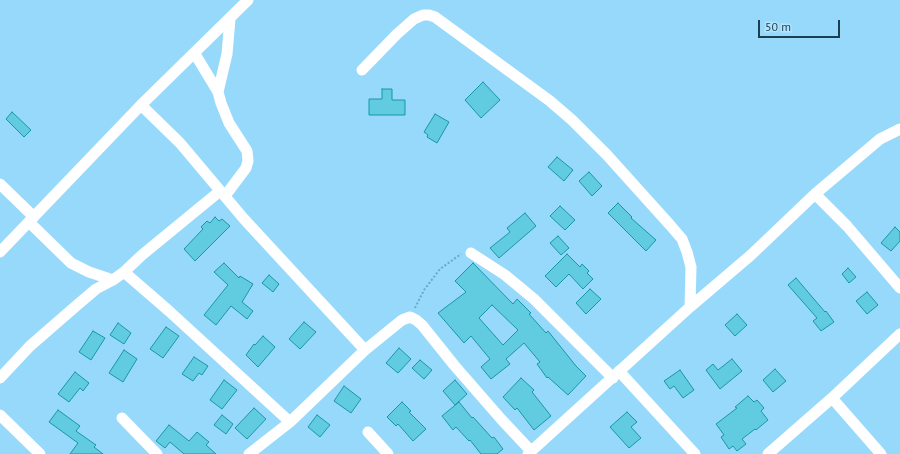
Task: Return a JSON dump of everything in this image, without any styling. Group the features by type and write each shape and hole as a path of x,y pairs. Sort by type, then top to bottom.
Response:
{"street":[{"path":"0,252 141,105 195,54 248,0"},
{"path":"362,70 414,19 423,15 429,15 441,22 544,97 572,120 607,155 670,225 682,239 691,267 690,307"},
{"path":"218,92 227,54 230,19"},
{"path":"0,378 30,346 76,306 96,289 124,272 142,256 223,193 246,168 248,161 246,151 229,123 218,92 195,54"},
{"path":"141,105 180,144 244,219 365,350"},
{"path":"249,454 290,422 365,350 402,320 410,317 422,325 454,365 529,452 690,307 751,255 815,194 880,139 900,129"},
{"path":"0,184 71,263 89,272 113,280"},
{"path":"815,194 847,226 900,288"},
{"path":"471,253 505,275 534,299 616,375 695,454"},
{"path":"124,272 169,311 290,422"},
{"path":"768,454 832,398 900,334"},
{"path":"832,398 881,454"},
{"path":"0,415 40,454"},
{"path":"122,418 156,454"},
{"path":"368,432 388,454"}],"path":[{"path":"410,317 424,290 440,269 464,252 471,253"}],"building":[{"path":"483,82 500,100 481,118 465,100"},
{"path":"382,89 392,89 392,100 405,100 405,115 369,115 369,99 382,99"},
{"path":"12,112 31,130 24,137 6,119"},
{"path":"435,114 449,122 437,143 427,137 428,135 424,132"},
{"path":"557,157 573,170 564,181 548,167"},
{"path":"589,172 602,186 592,196 579,181"},
{"path":"618,203 632,217 631,218 656,240 646,251 608,213"},
{"path":"560,206 575,220 565,230 550,216"},
{"path":"525,213 536,226 499,258 490,248 510,232 507,228"},
{"path":"215,217 219,221 222,219 230,226 195,261 184,249 203,229 201,227 207,221 210,223"},
{"path":"895,227 900,232 900,241 891,251 881,243"},
{"path":"558,236 569,248 561,255 550,243"},
{"path":"567,254 580,267 582,264 589,271 587,273 593,279 583,289 569,274 556,287 545,276"},
{"path":"224,263 239,278 240,276 253,284 242,302 253,311 247,319 231,306 216,325 204,315 228,285 214,272"},
{"path":"473,263 513,304 517,299 531,313 529,314 546,333 548,331 586,376 568,395 548,377 547,378 537,364 540,362 524,343 506,359 510,364 491,379 481,367 490,359 471,336 464,343 438,313 466,292 455,281","holes":["492,305 518,330 503,345 479,318"]},
{"path":"848,268 856,277 849,283 842,274"},
{"path":"269,275 279,284 273,292 262,283"},
{"path":"796,278 834,322 821,331 813,321 817,318 788,285"},
{"path":"590,289 601,299 586,314 576,303"},
{"path":"867,292 878,305 867,314 856,301"},
{"path":"737,314 747,325 735,336 725,325"},
{"path":"304,322 316,332 300,349 289,339"},
{"path":"118,323 131,333 124,344 110,335"},
{"path":"166,327 179,336 163,358 150,349"},
{"path":"93,331 105,338 91,360 79,352"},
{"path":"263,336 275,347 258,367 246,355 254,344 255,345"},
{"path":"399,348 411,359 398,373 386,363"},
{"path":"124,350 137,359 123,382 109,373"},
{"path":"194,357 208,366 202,375 199,373 193,381 182,374"},
{"path":"732,359 742,371 720,389 706,370 713,364 718,370"},
{"path":"420,360 432,370 424,379 412,368"},
{"path":"775,369 786,381 773,392 763,380"},
{"path":"680,370 694,390 683,398 674,386 670,389 664,381"},
{"path":"75,372 89,383 83,391 80,388 69,402 58,394"},
{"path":"521,378 534,390 532,392 551,416 534,430 517,408 515,410 503,397"},
{"path":"224,380 237,390 222,409 210,400"},
{"path":"455,380 467,394 455,405 443,391"},
{"path":"344,386 361,399 351,413 334,401"},
{"path":"748,396 754,402 757,400 764,408 761,411 768,420 742,439 746,444 737,451 733,446 729,449 721,437 724,435 716,424 737,408 735,407"},
{"path":"402,402 411,411 409,412 426,429 413,441 398,424 396,426 387,417"},
{"path":"459,402 472,418 473,417 492,438 494,437 503,449 497,454 481,454 470,440 469,441 456,427 453,430 442,416"},
{"path":"254,408 266,419 247,439 235,428"},
{"path":"58,410 80,426 76,431 96,445 94,447 103,454 70,454 78,443 49,422"},
{"path":"627,412 637,422 631,427 641,438 629,448 610,427"},
{"path":"222,415 233,424 226,434 214,425"},
{"path":"317,415 330,425 320,437 308,427"},
{"path":"169,425 189,441 197,432 209,442 206,445 216,454 184,454 170,442 165,448 156,441"}]}
